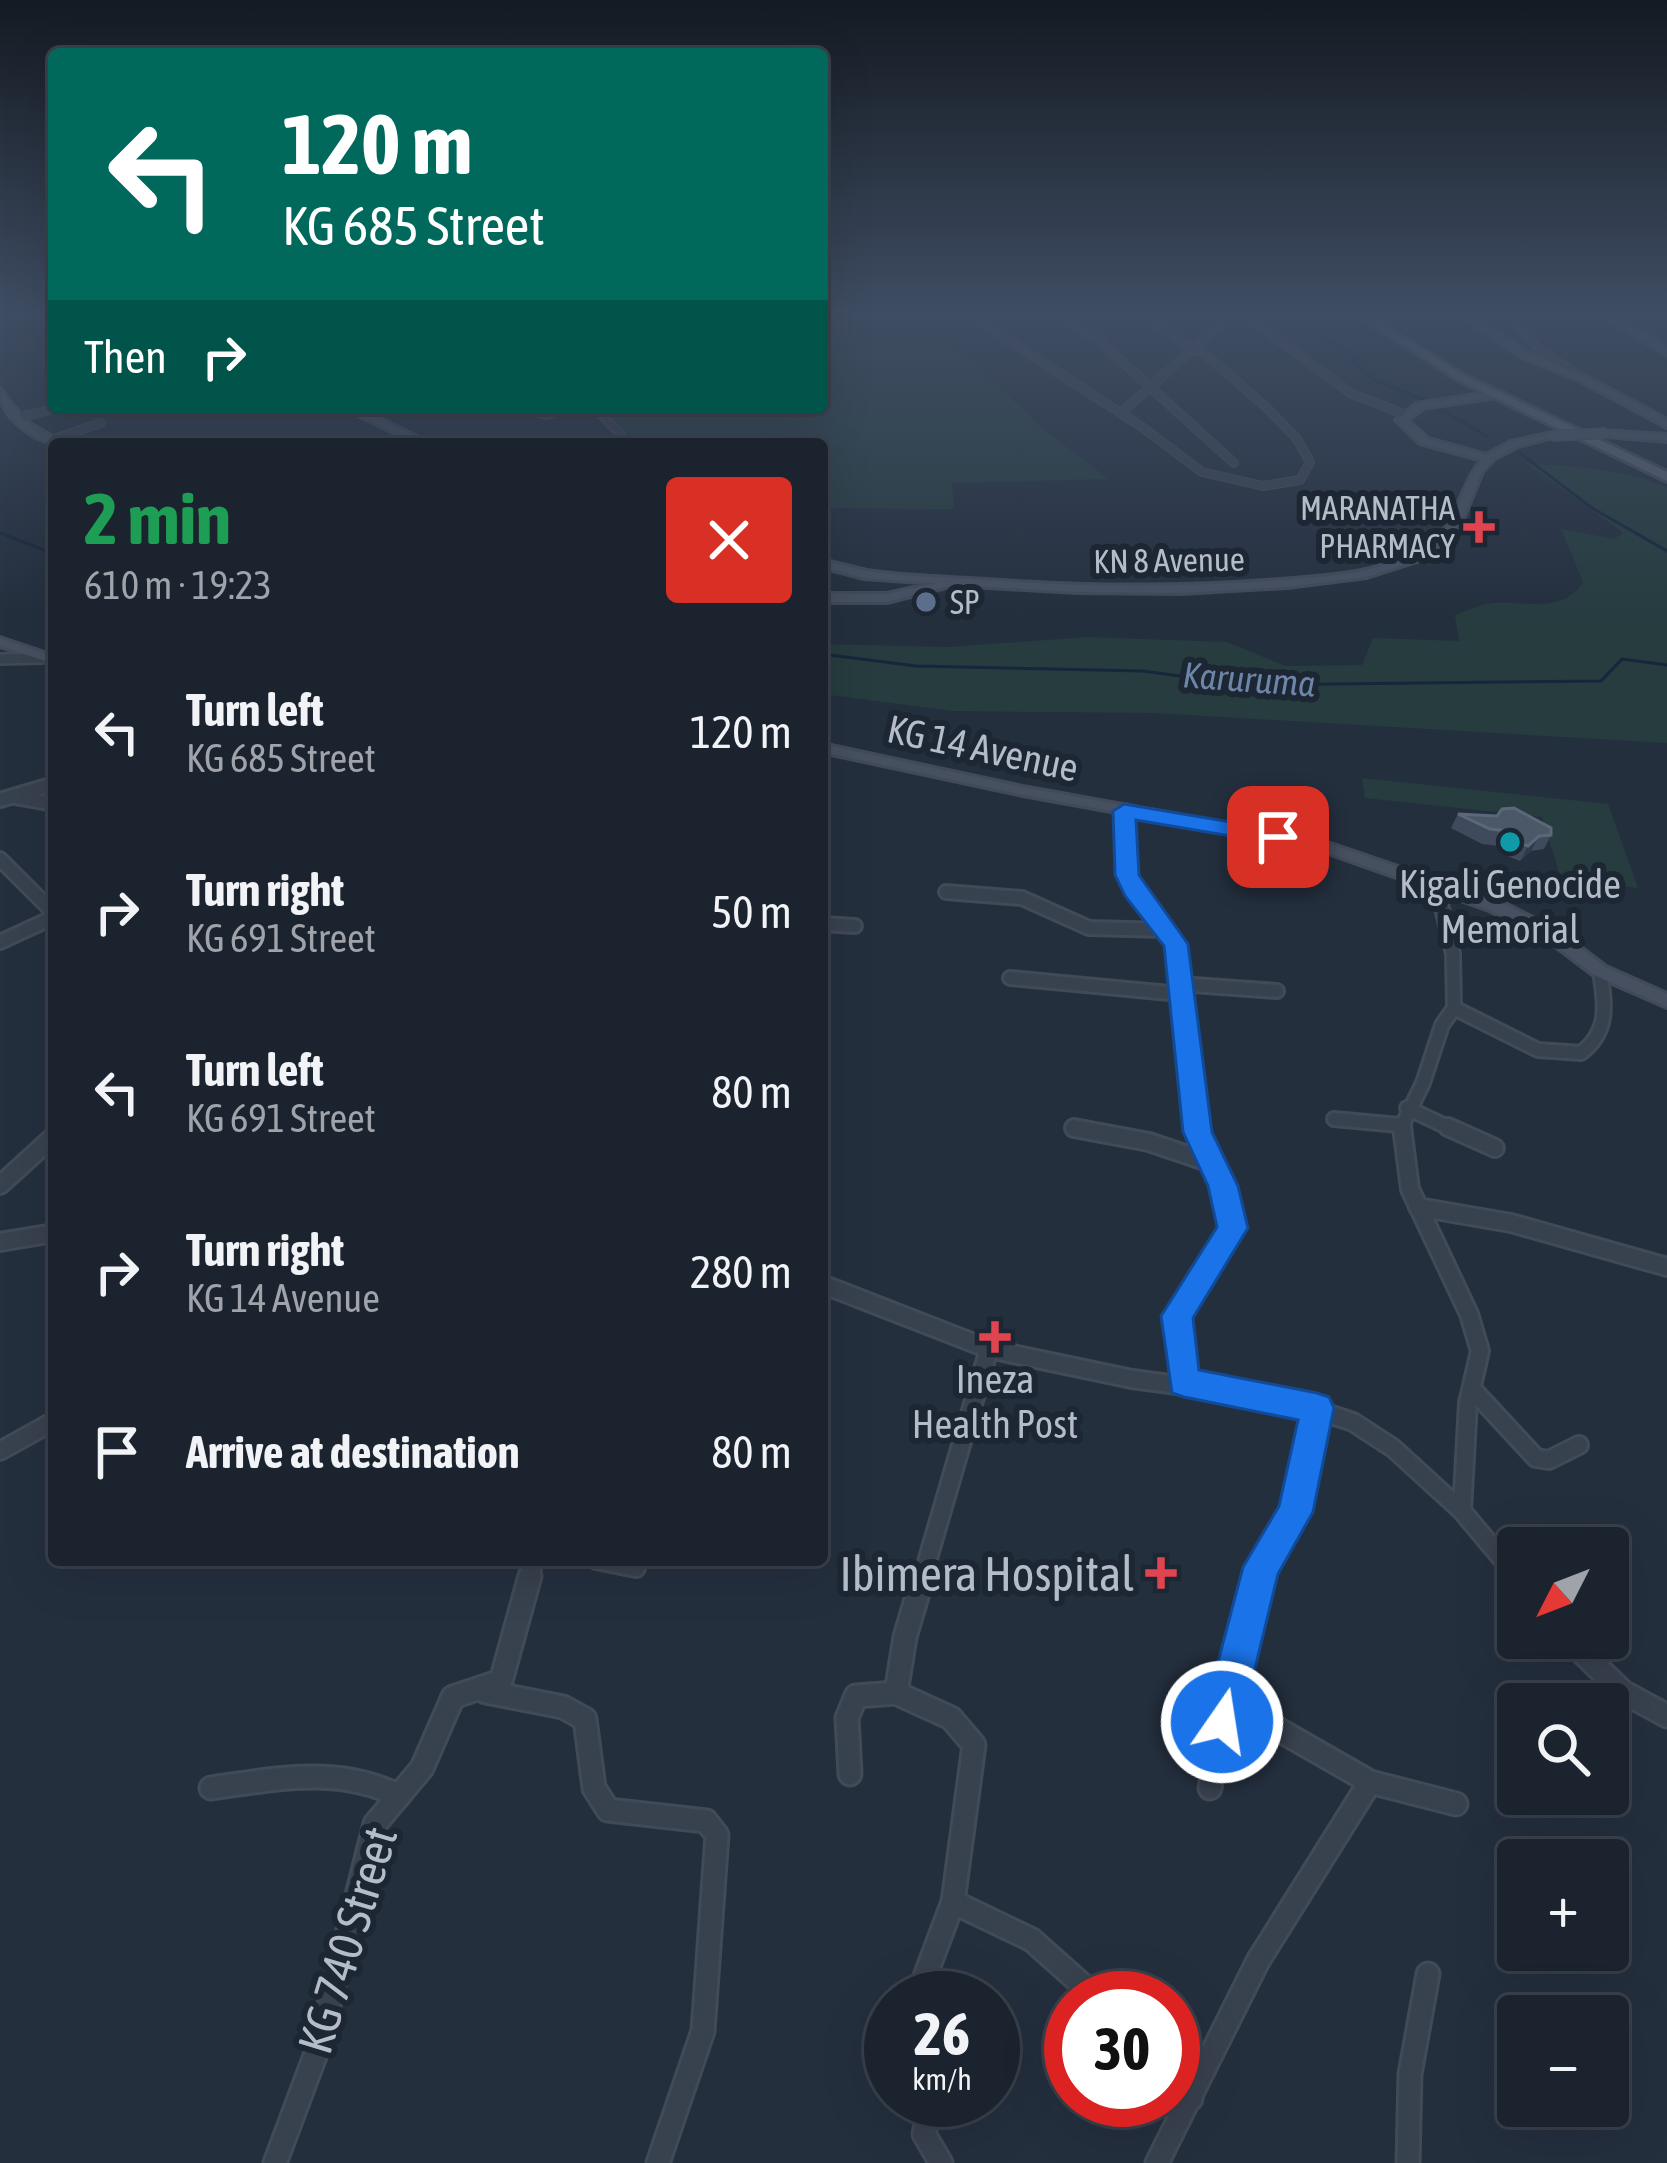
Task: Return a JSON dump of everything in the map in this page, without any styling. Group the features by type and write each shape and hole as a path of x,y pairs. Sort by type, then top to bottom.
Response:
{"main road":[{"path":"14,415 48,438"},
{"path":"363,415 408,438"},
{"path":"1404,415 1405,428 1414,436 1485,458 1519,441 1552,436 1667,438"},
{"path":"1542,415 1667,477"},
{"name":"KN 8 Avenue","path":"828,568 953,582 1195,591 1381,571 1425,554 1454,532 1471,476 1485,458"},
{"path":"828,598 887,598 953,582"},
{"path":"0,642 48,659"},
{"name":"KG 14 Avenue","path":"828,749 1124,811 1317,844 1436,883 1551,934 1600,971 1667,1001"}],"street":[{"path":"16,418 29,415"},
{"path":"601,415 622,438"},
{"path":"1124,415 1205,474 1263,486 1300,479 1310,462 1298,440 1270,415"},
{"path":"1180,415 1234,464"},
{"path":"64,438 100,423"},
{"path":"0,659 48,659"},
{"path":"5,798 48,786"},
{"path":"5,798 48,803"},
{"path":"1124,811 1127,875 1176,944 1195,1118 1208,1162 1223,1186 1233,1228 1177,1316 1184,1382"},
{"path":"1,859 48,909"},
{"path":"1436,883 1453,954 1454,1008 1442,1025 1424,1083 1399,1125 1410,1189 1469,1313 1480,1351 1462,1511"},
{"path":"946,892 1022,898 1089,928 1167,930"},
{"path":"0,942 48,918"},
{"path":"828,924 855,926"},
{"path":"1454,1008 1526,1049 1546,1054 1582,1052 1598,1041 1606,1015 1600,971"},
{"path":"1010,977 1276,991"},
{"path":"1407,1108 1495,1148"},
{"path":"1334,1119 1399,1125"},
{"path":"1074,1128 1149,1142 1208,1162"},
{"path":"0,1185 48,1141"},
{"path":"1418,1207 1511,1223 1667,1268"},
{"path":"0,1243 48,1234"},
{"path":"828,1286 989,1349 1317,1408 1353,1422 1394,1448 1462,1511 1497,1553"},
{"path":"896,1693 905,1637 989,1349"},
{"path":"1473,1390 1536,1458 1549,1460 1579,1445"},
{"path":"1210,1788 1228,1690 1261,1567 1296,1512 1317,1408"},
{"path":"1,1449 48,1423"},
{"path":"487,1693 502,1681 531,1566"},
{"path":"626,1566 636,1568"},
{"path":"1589,1659 1623,1692 1667,1716"},
{"path":"1228,1690 1274,1727 1370,1782 1456,1804"},
{"path":"487,1693 562,1707 584,1719 594,1788 608,1810 706,1820 717,1835 703,2031 658,2163"},
{"name":"KG 740 Street","path":"275,2163 317,2048 375,1824 422,1768 453,1696 487,1693"},
{"path":"850,1774 850,1706 856,1696 896,1693 944,1712 969,1733 974,1745 953,1902 927,1971"},
{"path":"211,1789 309,1775 368,1781 399,1796"},
{"path":"1200,2080 1258,1961 1370,1782"},
{"path":"953,1902 1033,1940 1067,1971"},
{"path":"1408,2163 1410,2074 1428,1974"},
{"path":"922,2127 924,2142 941,2163"},
{"path":"1157,2163 1176,2127"}],"green space":[{"path":"607,415 1028,415 1109,479 952,483 954,509 828,508 828,438 621,438 609,424"},
{"path":"1526,463 1615,472 1667,487 1667,743 1154,713 953,711 828,695 828,644 948,647 1088,637 1227,642 1285,666 1362,665 1373,638 1459,641 1455,615 1493,603 1543,604 1564,599 1583,582 1561,529 1614,539 1624,533"},
{"path":"1362,778 1608,804 1638,888 1561,879 1542,817 1365,798"}],"building":[{"path":"1514,808 1551,828 1551,835 1539,836 1528,846 1513,840 1507,831 1490,829 1458,814 1497,816 1502,809"}],"waterway":[{"path":"1451,415 1488,437"},
{"path":"1521,454 1592,508 1667,551"},
{"name":"Karuruma","path":"0,533 48,552"},
{"name":"Karuruma","path":"828,655 916,666 1143,671 1246,685 1601,681 1622,659 1667,665"}],"place":[{"name":"MARANATHA PHARMACY","path":"1479,527"},
{"name":"SP","path":"926,602"},
{"name":"Kigali Genocide Memorial","path":"1510,842"},
{"name":"Ineza Health Post","path":"995,1337"},
{"name":"Ibimera Hospital","path":"1161,1573"}],"route":[{"path":"1222,1722 1261,1567 1292,1525 1296,1512 1317,1408 1184,1382 1177,1316 1188,1292 1210,1267 1233,1228 1223,1186 1198,1132 1176,944 1127,875 1124,811 1278,837"}]}
